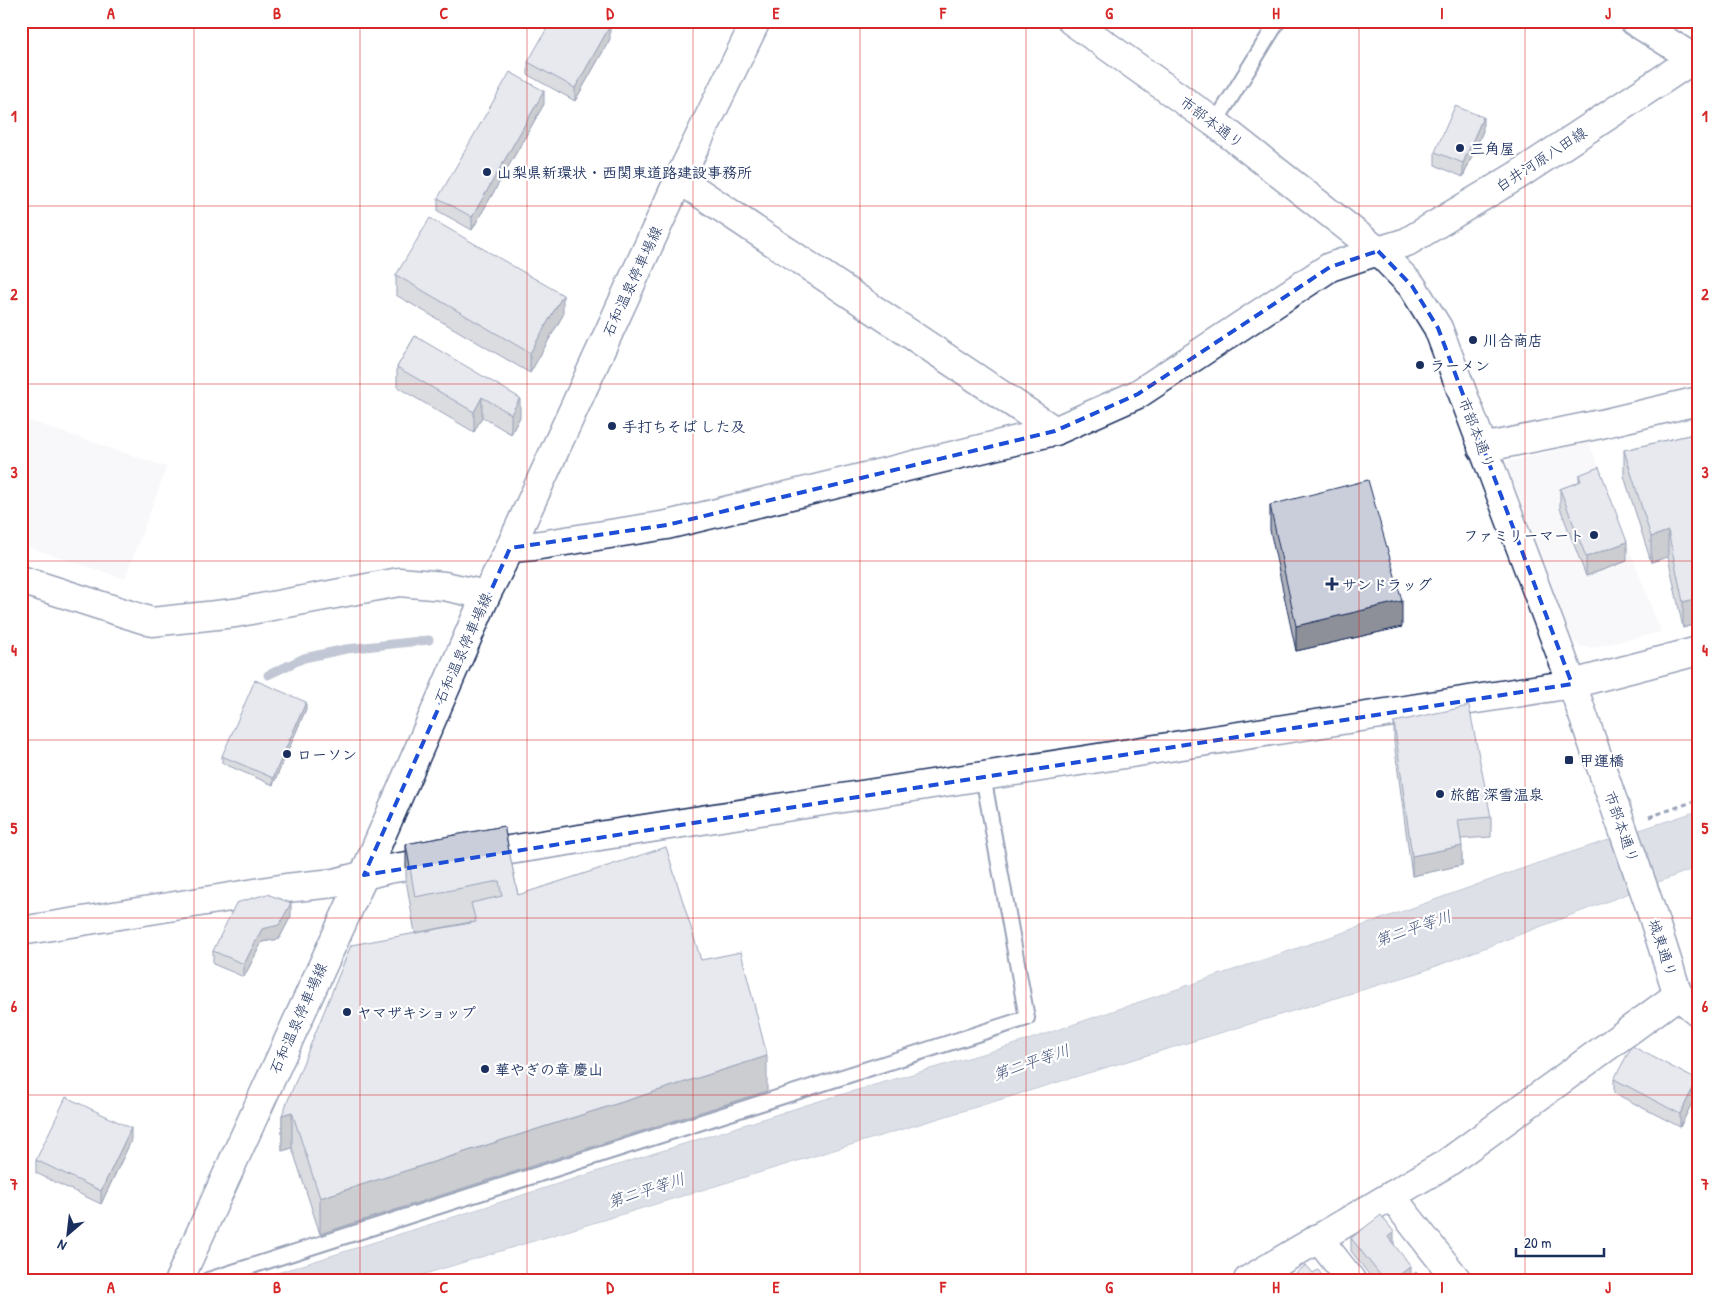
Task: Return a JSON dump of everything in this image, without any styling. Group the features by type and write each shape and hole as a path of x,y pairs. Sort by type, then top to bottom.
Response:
{"main road":[{"name":"石和温泉停車場線","path":"179,1280 364,875 486,595 510,548 679,179 756,21"},
{"name":"市部本通り","path":"1072,21 1215,123 1378,251 1412,286 1438,328 1572,684 1649,904"},
{"path":"1634,21 1696,57"},
{"name":"白井河原八田線","path":"510,548 668,525 1055,431 1138,394 1330,267 1407,242 1518,175 1696,57"},
{"path":"679,179 1055,431"},
{"path":"1482,448 1601,424 1698,401"},
{"path":"21,580 152,622 235,614 399,582 444,586 486,595"},
{"path":"21,931 286,888 334,883 398,867 1572,684 1698,651"},
{"name":"城東通り","path":"1649,904 1688,1003"},
{"path":"1248,1280 1447,1163 1688,1003"},
{"path":"1391,1196 1457,1280"},
{"path":"1318,1238 1351,1280"}],"lane":[{"path":"1215,123 1278,21"},
{"path":"208,1280 1027,1018 983,776"}],"path":[{"path":"1622,828 1698,800"}],"highlighted area":[{"path":"1378,251 1412,286 1438,328 1572,684 364,875 510,548 667,525 1055,431 1138,394 1330,267"}],"shaded area":[{"path":"21,418 167,467 125,579 21,545"},
{"path":"1589,442 1661,632 1592,648 1580,646 1570,638 1506,462"}],"water":[{"name":"第二平等川","path":"1698,811 1698,867 1418,973 405,1280 255,1280 819,1101 1013,1045 1339,934 1535,864"}],"building":[{"path":"551,21 603,21 610,26 575,88 528,62"},
{"path":"510,72 544,91 472,217 438,198"},
{"path":"1455,106 1483,117 1463,163 1435,152"},
{"path":"430,218 563,295 530,353 396,275"},
{"path":"415,336 520,398 511,414 482,397 474,412 397,367"},
{"path":"1698,433 1698,598 1683,602 1668,531 1651,537 1624,450"},
{"name":"ファミリーマート","path":"1599,467 1627,542 1586,557 1560,489 1581,481 1579,475"},
{"path":"1368,480 1402,601 1296,626 1270,505"},
{"path":"255,680 306,702 273,778 222,756"},
{"path":"1469,706 1491,817 1458,820 1462,846 1412,856 1394,722"},
{"path":"504,826 518,895 666,847 701,960 741,952 767,1056 320,1198 292,1112 282,1115 351,945 476,922 471,903 502,896 499,881 415,897 406,844"},
{"path":"267,894 291,903 279,925 262,929 244,964 213,951 236,903"},
{"path":"1632,1046 1697,1080 1680,1114 1614,1079"},
{"path":"66,1097 131,1128 101,1191 36,1160"},
{"path":"1381,1215 1394,1232 1388,1237 1411,1266 1393,1280 1384,1280 1351,1238"},
{"path":"1306,1265 1313,1273 1318,1270 1326,1280 1288,1280"},
{"path":"1416,1272 1422,1280 1405,1280"}],"waterway":[{"path":"268,675 304,658 346,649 429,640"}],"place":[{"name":"三角屋","path":"1460,148"},
{"name":"山梨県新環状・西関東道路建設事務所","path":"487,172"},
{"name":"川合商店","path":"1473,340"},
{"name":"ラーメン","path":"1420,365"},
{"name":"手打ちそば した及","path":"612,426"},
{"name":"ファミリーマート","path":"1594,535"},
{"name":"サンドラッグ","path":"1332,584"},
{"name":"ローソン","path":"287,754"},
{"name":"甲運橋","path":"1569,760"},
{"name":"旅館 深雪温泉","path":"1440,794"},
{"name":"ヤマザキショップ","path":"347,1012"},
{"name":"華やぎの章 慶山","path":"485,1069"}]}
